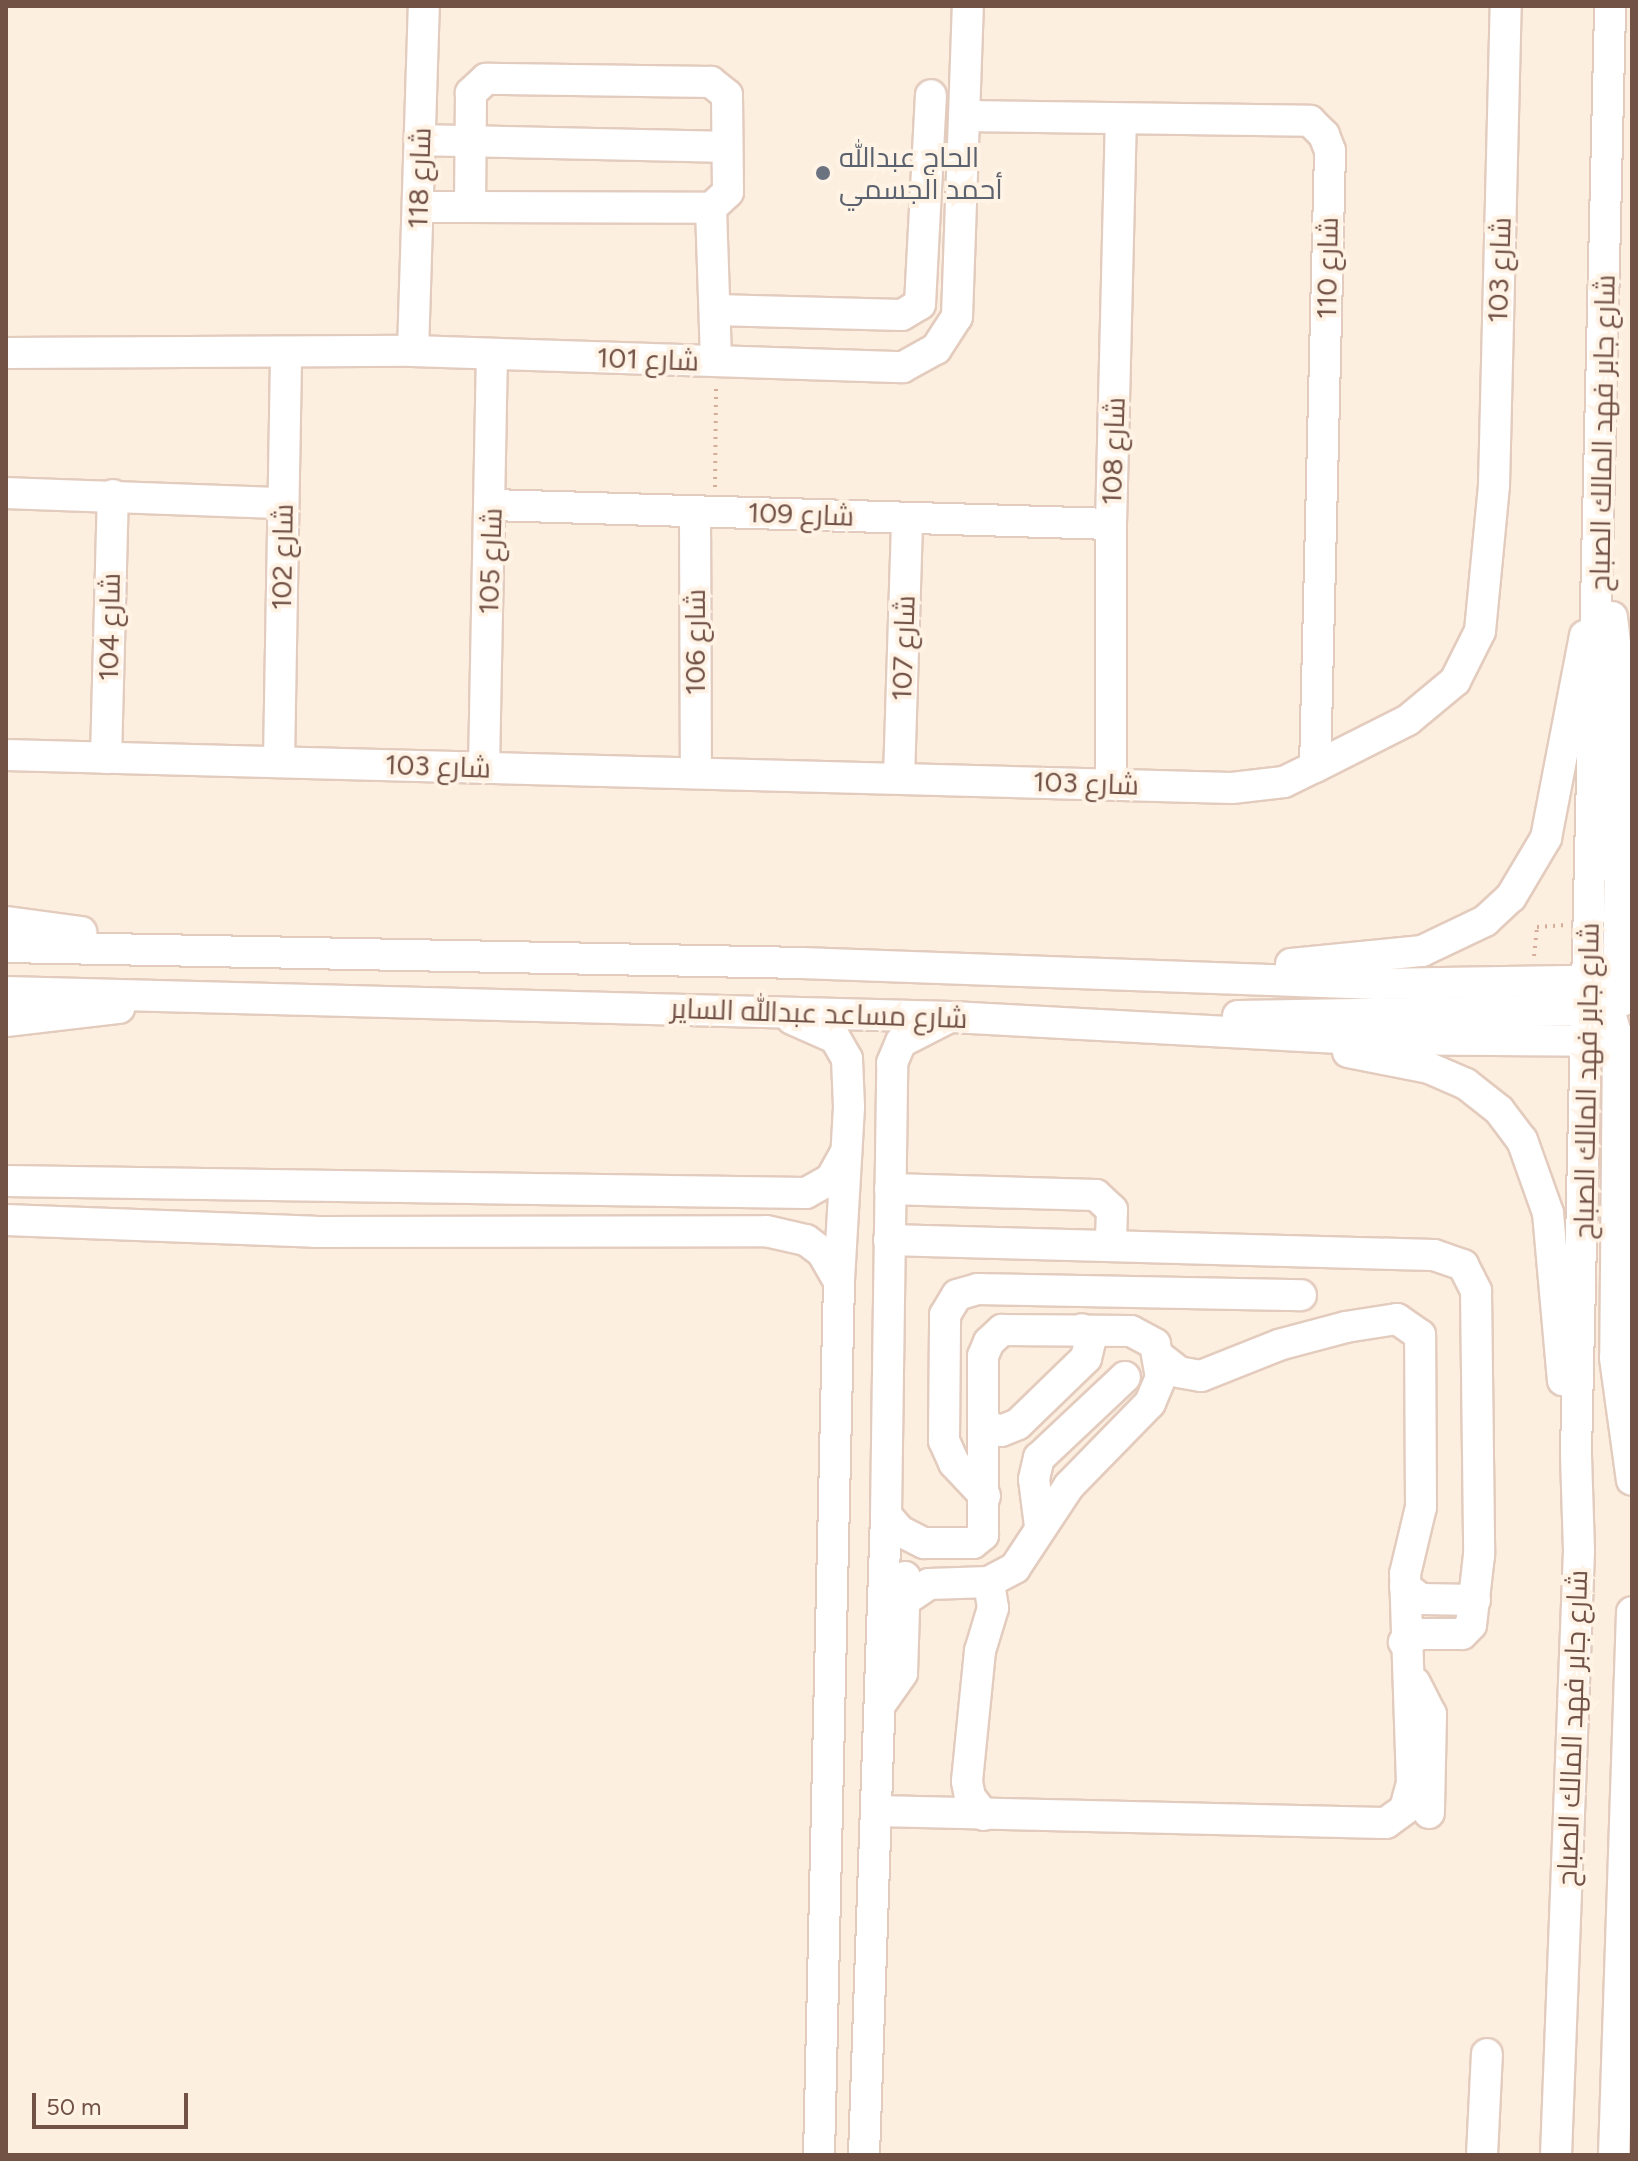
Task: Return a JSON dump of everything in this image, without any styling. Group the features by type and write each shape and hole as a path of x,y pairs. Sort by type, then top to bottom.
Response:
{"street":[{"name":"شارع 118","path":"413,351 424,6"},
{"name":"شارع 101","path":"6,353 413,351 903,367 936,349 957,317 968,6"},
{"name":"شارع 103","path":"6,755 1232,788 1284,782 1315,767 1408,720 1455,681 1480,631 1494,485 1506,6"},
{"name":"شارع جابر فهد المالك الصباح","path":"1599,574 1610,6"},
{"path":"418,207 711,208 728,192 727,95 711,82 486,79 471,93 470,207"},
{"path":"715,310 902,315 913,311 924,290 931,95"},
{"name":"شارع 110","path":"929,139 964,129 1121,120 1310,121 1324,135 1330,151 1315,767"},
{"name":"شارع 108","path":"1111,783 1111,524 1121,120"},
{"path":"420,140 727,147"},
{"path":"711,208 716,361"},
{"name":"شارع 102","path":"279,760 286,354"},
{"name":"شارع 105","path":"484,768 492,505 492,354"},
{"path":"6,493 283,503"},
{"name":"شارع 104","path":"106,758 113,495"},
{"name":"شارع 109","path":"492,505 1111,524"},
{"name":"شارع 106","path":"696,773 704,511"},
{"name":"شارع 107","path":"899,778 907,519"},
{"path":"1175,974 1422,951 1455,938 1494,913 1531,869 1546,838 1577,666 1599,574"},
{"path":"1599,574 1615,630 1622,702 1616,1010 1615,1358 1632,1480"},
{"path":"6,922 198,950"},
{"name":"شارع مساعد عبدالله الساير","path":"6,947 1175,974 1377,984 1616,1010"},
{"name":"شارع مساعد عبدالله الساير","path":"6,992 952,1017 1284,1035 1616,1010"},
{"path":"6,1021 94,1014 151,995"},
{"path":"1164,1027 1268,1014 1616,1010"},
{"name":"شارع جابر فهد المالك الصباح","path":"1556,2155 1579,1551 1576,1453 1616,1010"},
{"path":"759,1011 818,1026 835,1038 847,1059 849,1107 839,1282 819,2155"},
{"path":"864,2155 874,1889 886,1812 890,1692 885,1552 892,1063 901,1042 952,1017"},
{"path":"1284,1035 1429,1068 1466,1084 1499,1110 1522,1140 1548,1213 1558,1344 1576,1453"},
{"path":"849,1107 870,1103 891,1110"},
{"path":"6,1181 315,1189 806,1193 831,1179 847,1151"},
{"path":"6,1166 33,1176 79,1183"},
{"path":"315,1189 330,1210 315,1232"},
{"path":"890,1189 1096,1195 1112,1210 1111,1246"},
{"path":"6,1220 315,1232 766,1231 806,1240 822,1252 839,1282"},
{"path":"889,1240 1434,1255 1463,1265 1476,1291 1479,1555 1475,1600 1466,1632 1421,1634 1404,1642"},
{"path":"985,1496 954,1463 944,1441 945,1315 951,1300 978,1289 1156,1292 1186,1306 1301,1302"},
{"path":"984,1815 970,1797 967,1781 980,1651 994,1601 984,1582 987,1561 979,1536 985,1496 983,1356 993,1336 1012,1326 1145,1334 1161,1358 1179,1372 1213,1375 1312,1335 1387,1319 1406,1322 1423,1344 1417,1531 1405,1587 1404,1642 1408,1675 1411,1792 1405,1809 1386,1823"},
{"path":"984,1425 1001,1431 1018,1424 1086,1358 1090,1342 1082,1329"},
{"path":"908,1598 929,1584 984,1582 1015,1568 1035,1535 1090,1461 1150,1403 1161,1377 1161,1358"},
{"path":"1035,1535 1035,1489 1056,1459 1129,1382"},
{"path":"1417,1531 1437,1501 1440,1389"},
{"path":"886,1515 915,1540 979,1536 1007,1544 1035,1535"},
{"path":"885,1552 902,1571 908,1598 890,1692"},
{"path":"1405,1587 1421,1599 1475,1600"},
{"name":"شارع جابر فهد المالك الصباح","path":"1614,2155 1632,1612"},
{"path":"886,1812 1386,1823 1428,1819 1431,1714 1408,1675"},
{"path":"827,1891 874,1889"},
{"path":"1482,2155 1487,2054"}],"path":[{"path":"704,511 716,361"}],"place":[{"name":"الحاج عبدالله أحمد الجسمي","path":"823,173"}]}
